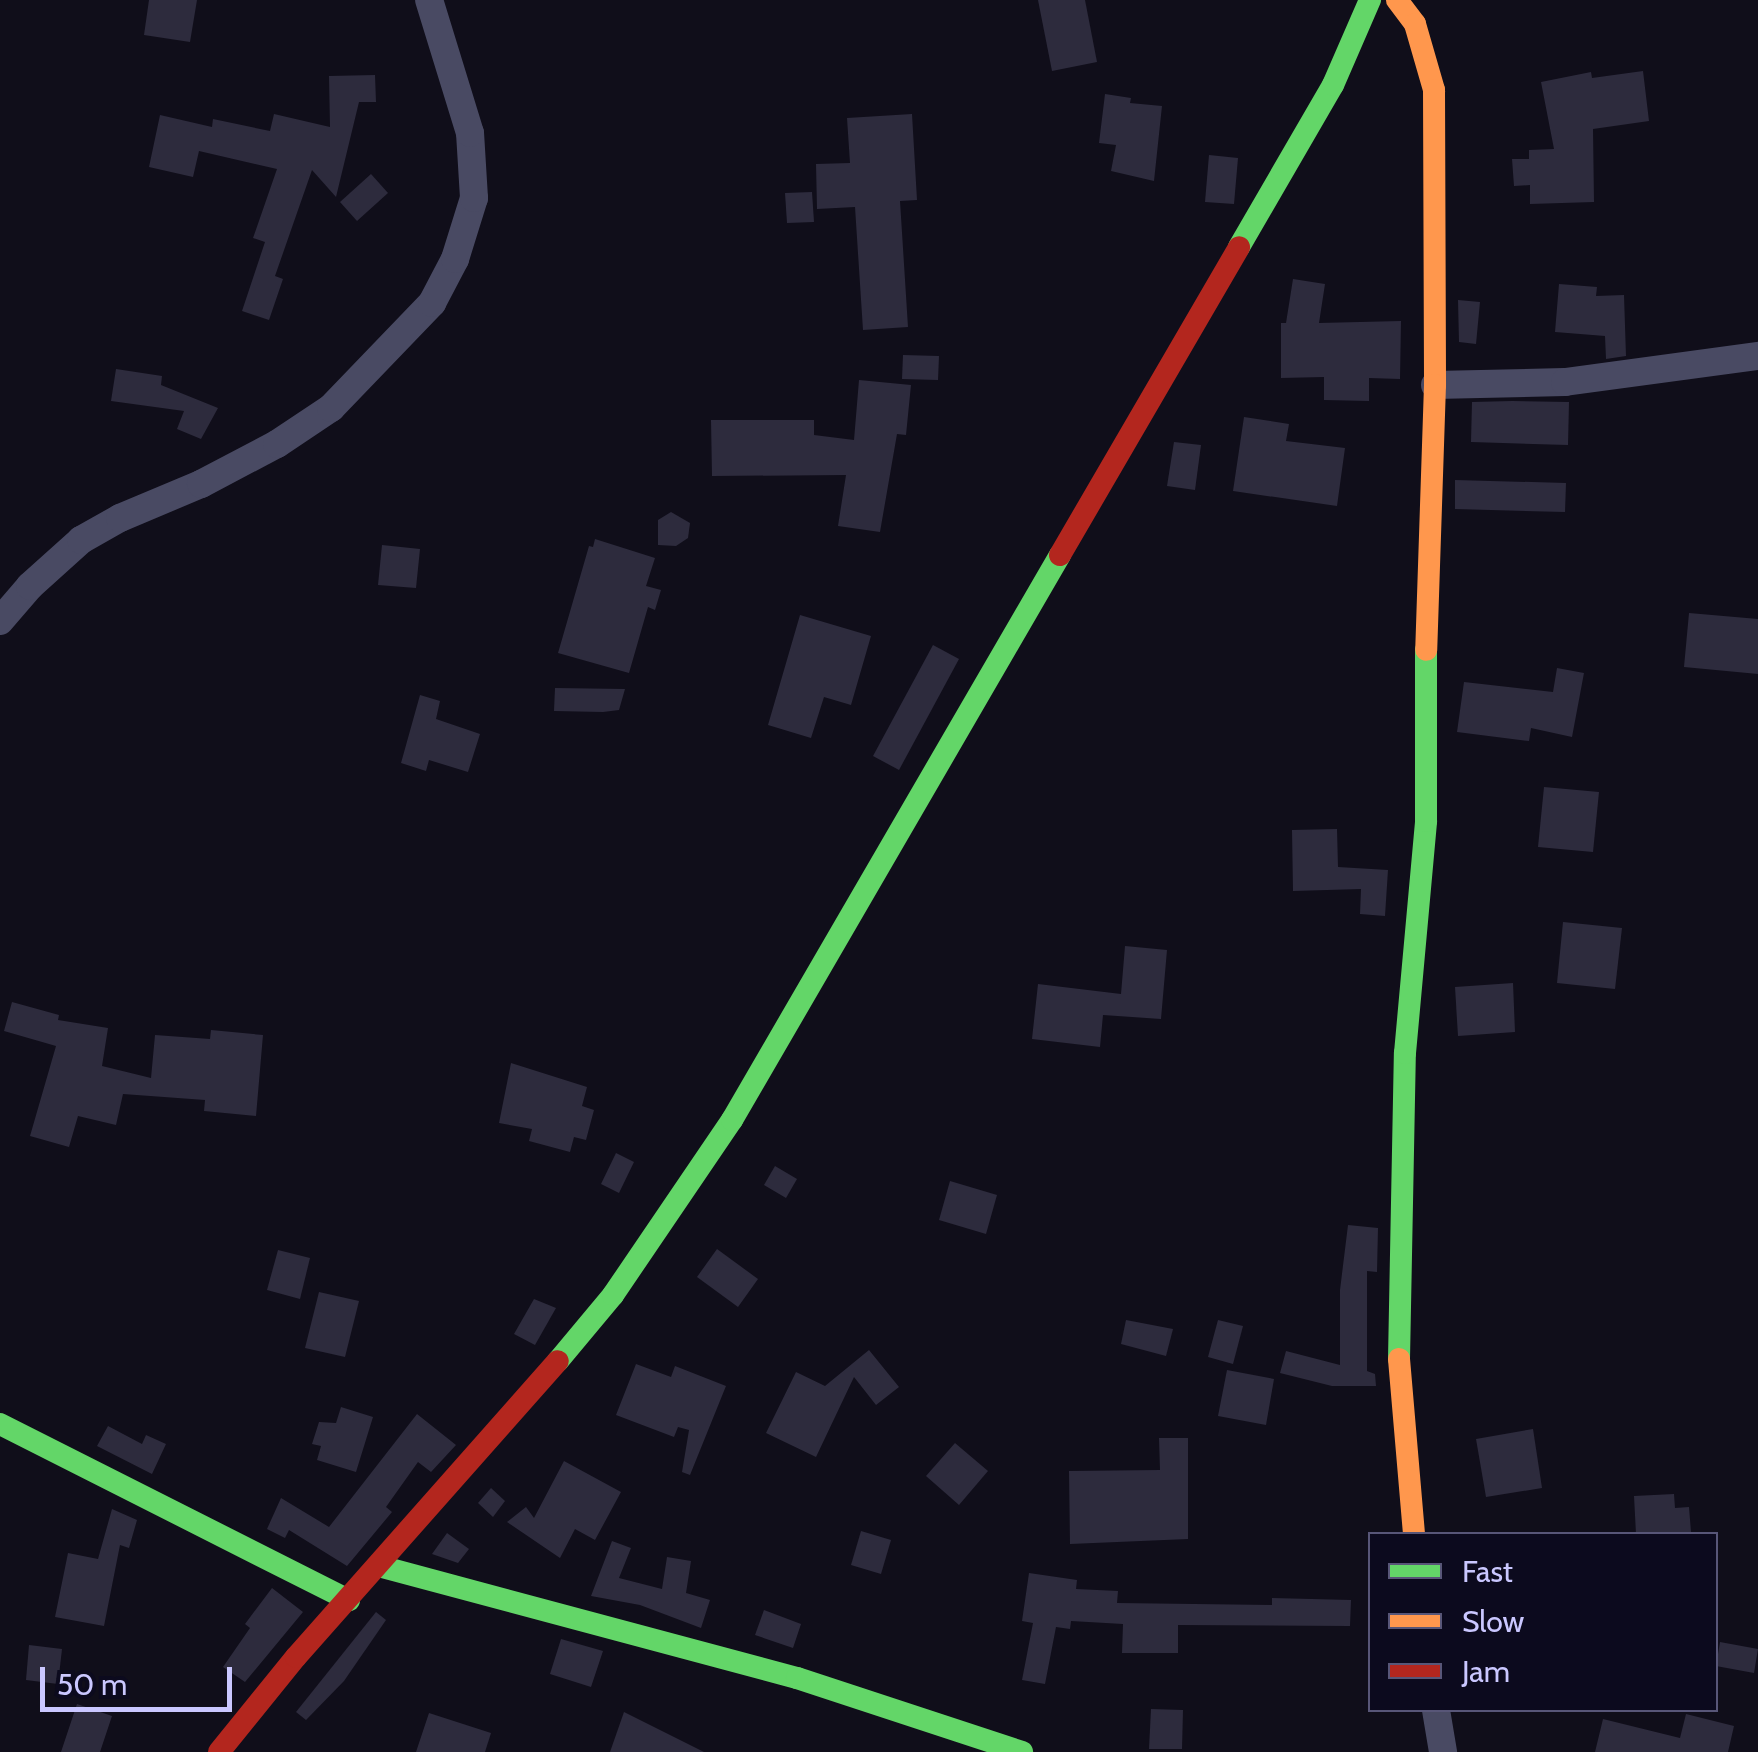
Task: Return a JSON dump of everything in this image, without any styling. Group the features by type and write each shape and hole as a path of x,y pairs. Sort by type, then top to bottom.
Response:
{"main road":[{"path":"219,1752 613,1296 732,1120 1313,120 1370,0"},
{"path":"1397,0 1416,24 1434,90 1435,385 1426,608 1426,822 1404,1092 1400,1372 1414,1532"},
{"path":"0,1424 349,1600"},
{"path":"378,1566 797,1678 1022,1752"}],"street":[{"path":"0,621 30,586 81,540 277,444 331,408 432,303 455,259 474,198 470,133 429,0"},
{"path":"1435,385 1565,382 1758,356"},
{"path":"1436,1712 1443,1752"}],"building":[{"path":"149,0 197,0 190,42 144,35"},
{"path":"1038,0 1085,0 1097,62 1052,71"},
{"path":"1643,71 1649,121 1593,129 1594,202 1530,204 1530,185 1514,186 1512,159 1529,159 1529,150 1554,149 1541,82 1591,72 1592,78"},
{"path":"375,75 376,102 359,102 336,197 312,170 275,276 283,279 269,320 242,311 265,242 253,238 277,169 199,151 193,177 149,167 160,115 212,127 213,119 270,131 274,114 330,127 329,76"},
{"path":"1105,94 1131,98 1130,103 1162,106 1154,181 1111,171 1116,145 1099,143"},
{"path":"912,114 917,200 900,201 908,327 863,330 855,207 817,209 816,164 850,163 847,118"},
{"path":"1209,155 1238,158 1234,204 1205,202"},
{"path":"371,174 388,193 357,221 340,202"},
{"path":"812,192 814,222 787,223 785,193"},
{"path":"1293,279 1325,284 1319,323 1401,321 1400,379 1369,378 1369,401 1324,400 1324,377 1281,378 1281,323 1286,323"},
{"path":"1559,284 1597,287 1596,296 1624,295 1626,356 1606,359 1605,336 1555,332"},
{"path":"1458,300 1480,302 1476,344 1459,342"},
{"path":"903,355 939,356 938,380 902,379"},
{"path":"116,369 162,376 161,385 218,408 201,439 177,429 184,411 111,401"},
{"path":"859,380 911,385 906,435 897,434 880,532 838,526 846,475 712,476 711,420 814,420 814,435 854,440"},
{"path":"1472,402 1569,402 1568,445 1471,442"},
{"path":"1244,417 1289,424 1286,441 1345,448 1337,506 1233,491"},
{"path":"1174,442 1201,445 1195,490 1167,486"},
{"path":"1455,480 1566,483 1565,512 1455,509"},
{"path":"671,512 690,523 688,538 676,546 658,545 658,520"},
{"path":"595,539 655,558 646,586 661,590 655,610 648,607 629,673 558,653 589,546 593,547"},
{"path":"382,545 420,549 416,588 378,585"},
{"path":"1689,613 1758,619 1758,674 1684,667"},
{"path":"800,615 871,636 851,705 824,697 811,738 768,725"},
{"path":"933,645 959,659 899,770 873,756"},
{"path":"1557,668 1584,673 1572,737 1531,728 1529,741 1457,732 1464,682 1553,692"},
{"path":"555,688 625,689 619,710 603,712 554,711"},
{"path":"420,695 440,701 436,719 480,734 468,772 429,760 426,771 401,763"},
{"path":"1544,787 1599,792 1593,852 1538,847"},
{"path":"1337,829 1338,867 1388,870 1385,916 1360,914 1361,889 1293,891 1292,830"},
{"path":"1563,922 1622,928 1615,989 1557,983"},
{"path":"1125,946 1167,950 1161,1019 1103,1015 1100,1047 1032,1039 1038,984 1121,994"},
{"path":"1513,983 1515,1032 1458,1036 1455,987"},
{"path":"12,1002 59,1015 58,1020 108,1028 102,1066 151,1078 155,1035 210,1039 211,1030 263,1035 256,1116 204,1111 205,1100 123,1094 116,1125 78,1116 69,1147 30,1136 56,1046 4,1031"},
{"path":"511,1063 587,1087 582,1106 594,1110 586,1140 574,1137 570,1152 529,1141 532,1129 499,1123"},
{"path":"616,1153 634,1162 619,1193 601,1184"},
{"path":"775,1166 797,1179 786,1198 764,1185"},
{"path":"950,1181 997,1195 986,1234 939,1220"},
{"path":"1348,1225 1378,1228 1377,1272 1367,1271 1367,1371 1375,1374 1376,1386 1332,1386 1280,1373 1286,1351 1340,1365 1340,1290"},
{"path":"717,1249 758,1279 738,1307 697,1277"},
{"path":"278,1250 310,1258 300,1299 267,1290"},
{"path":"319,1292 359,1301 345,1357 305,1348"},
{"path":"534,1299 556,1308 535,1345 514,1334"},
{"path":"1126,1320 1173,1329 1166,1356 1121,1344"},
{"path":"1218,1320 1243,1326 1233,1364 1208,1357"},
{"path":"869,1350 899,1387 876,1405 854,1377 816,1457 766,1433 796,1372 825,1386"},
{"path":"636,1364 671,1377 675,1366 726,1386 690,1475 682,1472 689,1430 678,1427 674,1437 616,1415"},
{"path":"1227,1370 1274,1379 1266,1425 1218,1416"},
{"path":"341,1407 373,1417 356,1472 317,1460 321,1446 312,1444 319,1422 336,1423"},
{"path":"417,1414 456,1445 431,1472 418,1462 386,1507 392,1512 347,1566 289,1530 285,1538 267,1529 281,1498 329,1527"},
{"path":"108,1426 142,1444 146,1435 166,1444 152,1474 97,1446"},
{"path":"1533,1429 1542,1488 1486,1497 1476,1439"},
{"path":"1159,1438 1188,1438 1188,1539 1070,1544 1069,1471 1160,1470"},
{"path":"955,1443 988,1471 959,1505 926,1476"},
{"path":"564,1461 621,1492 595,1540 575,1529 560,1558 507,1522 526,1507 534,1518"},
{"path":"491,1488 505,1501 493,1517 478,1503"},
{"path":"1674,1494 1675,1508 1689,1507 1691,1532 1636,1532 1634,1496"},
{"path":"112,1509 137,1520 129,1548 120,1545 104,1626 55,1617 68,1553 98,1559"},
{"path":"861,1531 891,1540 881,1574 851,1565"},
{"path":"447,1533 469,1549 458,1563 432,1554"},
{"path":"612,1541 631,1548 619,1578 662,1589 667,1557 691,1561 686,1593 710,1600 701,1628 640,1605 591,1596"},
{"path":"1029,1573 1077,1580 1076,1589 1118,1591 1117,1603 1272,1605 1272,1598 1351,1600 1350,1626 1178,1625 1178,1653 1122,1653 1123,1624 1071,1621 1070,1629 1056,1627 1045,1684 1022,1680 1033,1623 1022,1621"},
{"path":"272,1588 303,1612 245,1682 223,1667 250,1628 245,1624"},
{"path":"764,1610 801,1624 793,1648 755,1635"},
{"path":"376,1612 386,1620 344,1681 306,1720 296,1712"},
{"path":"561,1639 603,1651 591,1687 550,1674"},
{"path":"1720,1642 1758,1649 1754,1673 1718,1666"},
{"path":"29,1645 62,1649 58,1684 26,1680"},
{"path":"77,1704 112,1716 100,1752 61,1752"},
{"path":"1151,1709 1183,1710 1182,1749 1149,1749"},
{"path":"624,1712 704,1752 610,1752"},
{"path":"429,1713 491,1733 485,1752 416,1752"},
{"path":"1686,1714 1734,1726 1728,1752 1595,1752 1603,1719 1680,1738"}],"traffic: fast":[{"path":"1239,247 1333,85 1370,0"},
{"path":"558,1361 613,1295 732,1120 1060,555"},
{"path":"1399,1359 1405,1053 1426,821 1426,650"},
{"path":"0,1424 349,1600"},
{"path":"379,1566 797,1678 1022,1752"}],"traffic: slow":[{"path":"1397,0 1415,24 1434,90 1435,385 1426,650"},
{"path":"1399,1359 1414,1532"}],"traffic: jam":[{"path":"1060,555 1239,247"},
{"path":"219,1752 296,1657 558,1361"}]}
